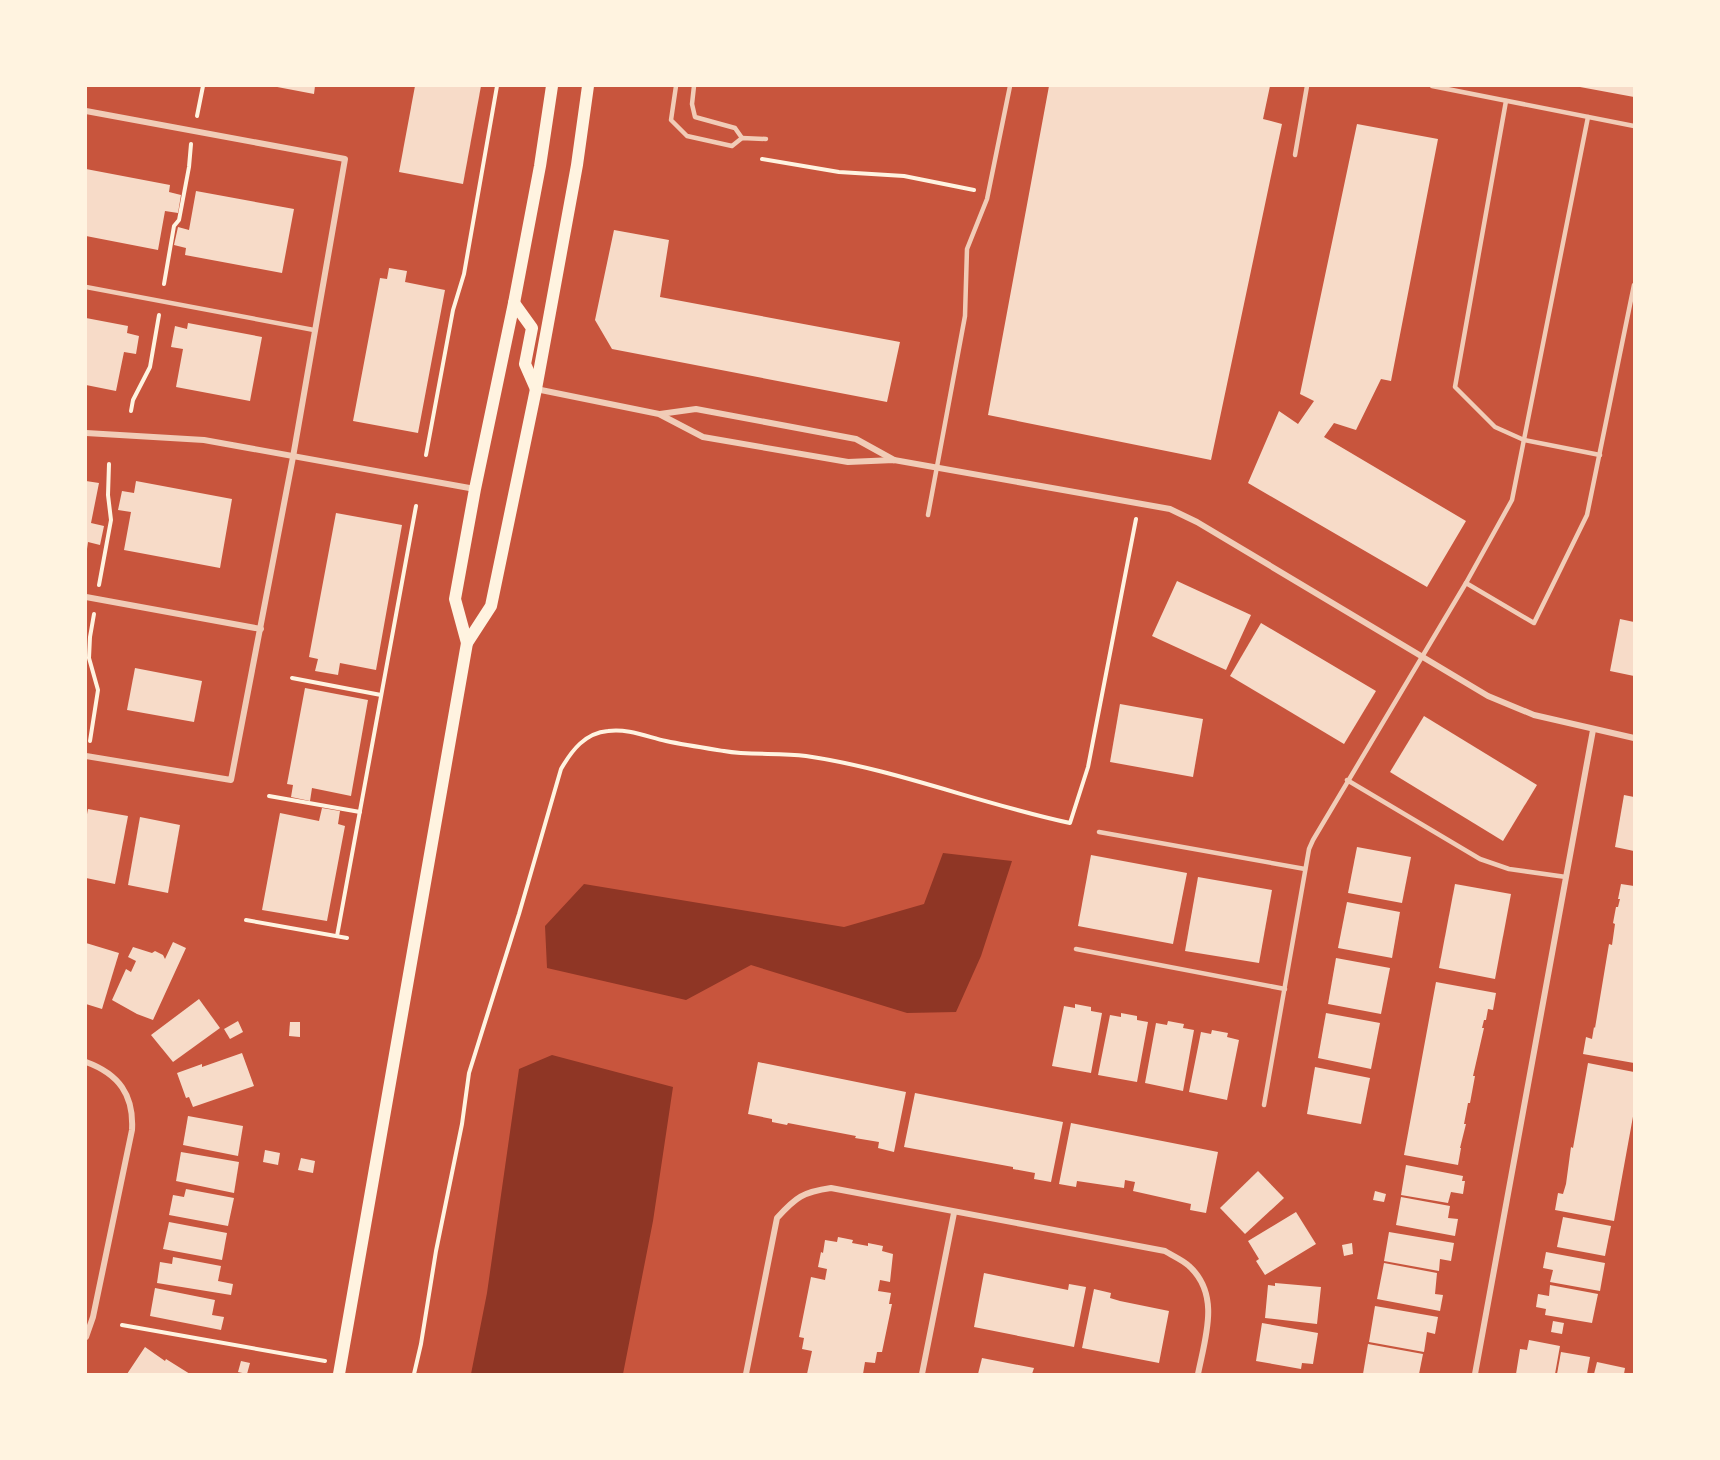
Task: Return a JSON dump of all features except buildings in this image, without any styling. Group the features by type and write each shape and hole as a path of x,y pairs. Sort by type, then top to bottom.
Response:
{"main road":[{"path":"467,643 455,599 540,166 552,86"},
{"path":"340,1369 467,643 491,606 536,388 577,165 588,86"},
{"path":"514,303 531,328 525,364 536,388"}],"street":[{"path":"86,111 345,159 293,457 231,780 86,756"},
{"path":"536,388 659,414 703,437 848,462 894,460 1170,509 1197,522 1462,681 1510,706 1534,715 1635,738"},
{"path":"659,414 696,410 856,439 894,460"},
{"path":"86,433 204,440 476,489"},
{"path":"86,597 261,629"},
{"path":"1474,1374 1593,730"},
{"path":"86,1062 100,1067 113,1077 123,1089 133,1117 93,1317 86,1337"},
{"path":"746,1374 777,1218 791,1203 808,1191 831,1188 1165,1251 1189,1266 1201,1281 1208,1297 1209,1317 1198,1374"},
{"path":"922,1374 954,1213"}],"lane":[{"path":"676,86 671,120 687,136 732,146 742,138 766,139"},
{"path":"693,86 692,104 695,117 735,128 742,138"},
{"path":"928,515 965,316 967,249 988,193 1010,86"},
{"path":"1294,155 1307,86"},
{"path":"1432,86 1635,126"},
{"path":"1506,101 1455,387 1495,428 1524,440 1600,455"},
{"path":"1264,1105 1309,849 1319,827 1466,583 1512,500 1588,117"},
{"path":"1466,583 1534,623 1587,515 1635,285"},
{"path":"86,287 314,330"},
{"path":"1347,780 1480,859 1509,869 1566,877"},
{"path":"1099,832 1305,869"},
{"path":"1076,949 1285,988"}],"path":[{"path":"197,116 203,86"},
{"path":"426,456 453,310 464,274 497,86"},
{"path":"165,284 174,226 179,220 189,167 191,143"},
{"path":"762,159 839,172 904,176 988,193"},
{"path":"131,411 133,400 150,368 159,311"},
{"path":"99,586 111,520 108,495 109,464"},
{"path":"414,1374 462,1124 469,1073 519,914 561,769 571,751 588,737 608,730 731,753 804,755 874,770 1019,812 1070,823 1088,767 1139,503"},
{"path":"337,936 416,506"},
{"path":"90,741 98,690 89,658 94,613"},
{"path":"292,678 381,695"},
{"path":"269,796 360,813"},
{"path":"246,920 347,938"},
{"path":"122,1325 340,1369"}],"shaded area":[{"path":"943,853 1012,861 981,956 956,1012 907,1013 751,965 686,1000 547,968 545,926 584,884 844,927 924,904"},
{"path":"552,1055 673,1087 653,1221 623,1374 471,1374 487,1293 519,1069"}]}
